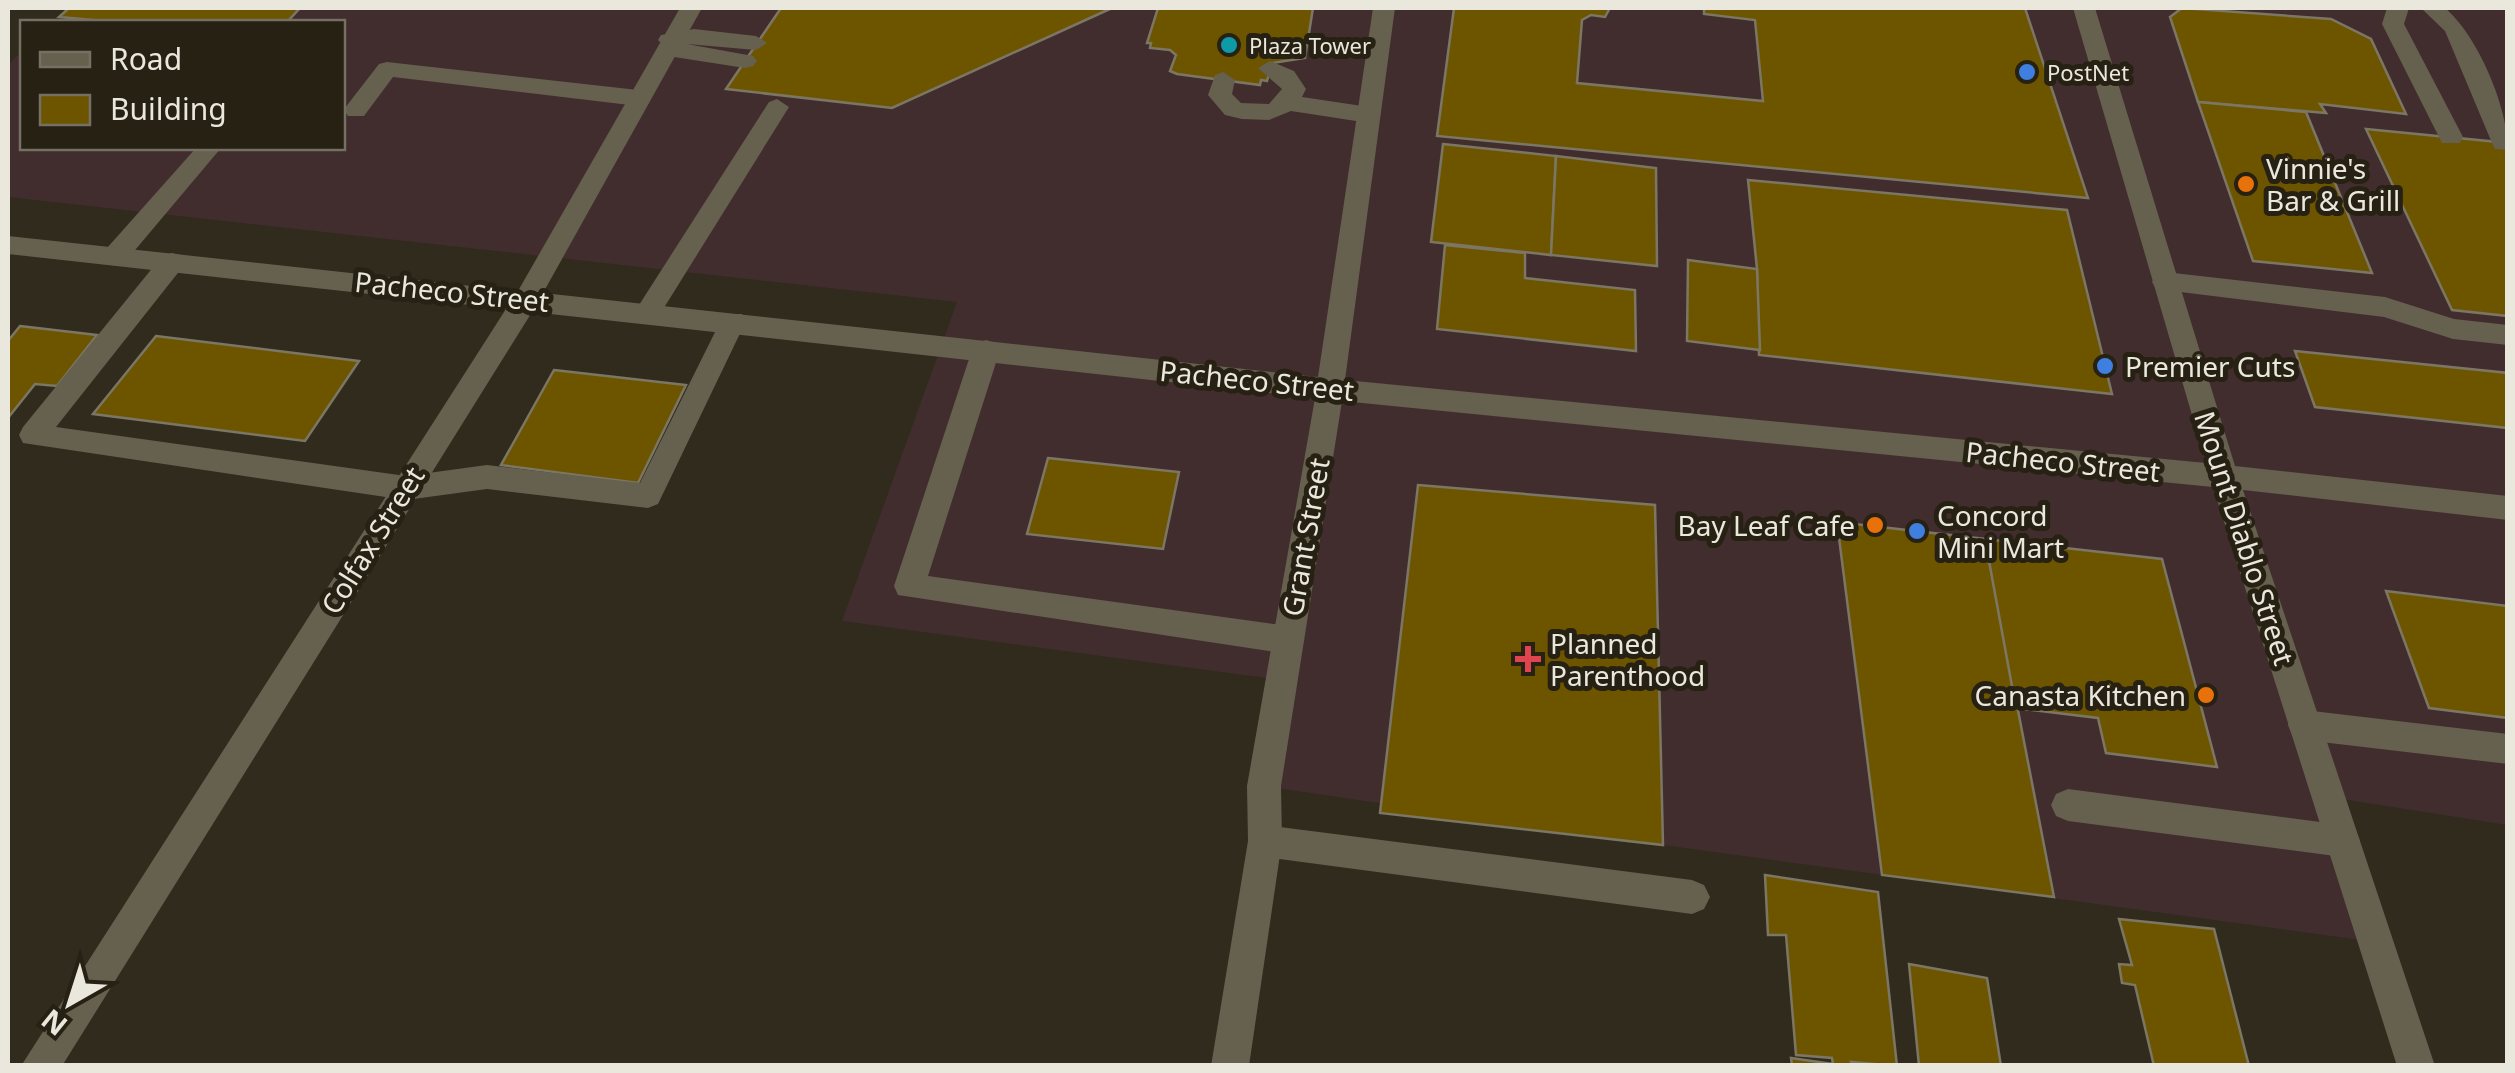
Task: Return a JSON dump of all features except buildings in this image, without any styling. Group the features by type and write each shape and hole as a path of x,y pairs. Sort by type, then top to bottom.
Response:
{"street":[{"name":"Colfax Street","path":"40,1066 527,298 691,8"},
{"name":"Grant Street","path":"1230,1066 1265,841 1264,786 1330,388 1384,8"},
{"name":"Mount Diablo Street","path":"2084,8 2224,476 2416,1066"},
{"path":"2398,8 2394,24 2451,137"},
{"path":"2432,8 2454,28 2504,143"},
{"path":"670,40 694,36 751,52"},
{"path":"1223,80 1220,96 1233,109 1269,113 1288,102 1294,89 1292,82 1270,68"},
{"path":"356,110 387,69 638,98"},
{"path":"1288,102 1369,115"},
{"path":"648,312 777,108"},
{"path":"116,255 206,150"},
{"name":"Pacheco Street","path":"8,244 1330,388 2224,476 2508,508"},
{"path":"172,262 33,435 406,488 487,477 648,496 732,321"},
{"path":"2166,282 2386,307 2454,329 2508,335"},
{"path":"986,350 909,586 1288,640"},
{"path":"2304,725 2508,749"},
{"path":"2068,805 2343,841"},
{"path":"1265,841 1692,897"}],"shaded area":[{"path":"68,8 2507,8 2507,825 2329,797 2376,942 1264,786 1281,680 842,621 957,302 8,197 8,65 20,53 20,150 345,150 345,20 54,20"}],"place":[{"name":"Plaza Tower","path":"1229,45"},
{"name":"PostNet","path":"2027,72"},
{"name":"Vinnie's Bar & Grill","path":"2246,184"},
{"name":"Premier Cuts","path":"2105,366"},
{"name":"Bay Leaf Cafe","path":"1875,525"},
{"name":"Concord Mini Mart","path":"1917,531"},
{"name":"Planned Parenthood","path":"1528,659"},
{"name":"Canasta Kitchen","path":"2206,695"}]}
